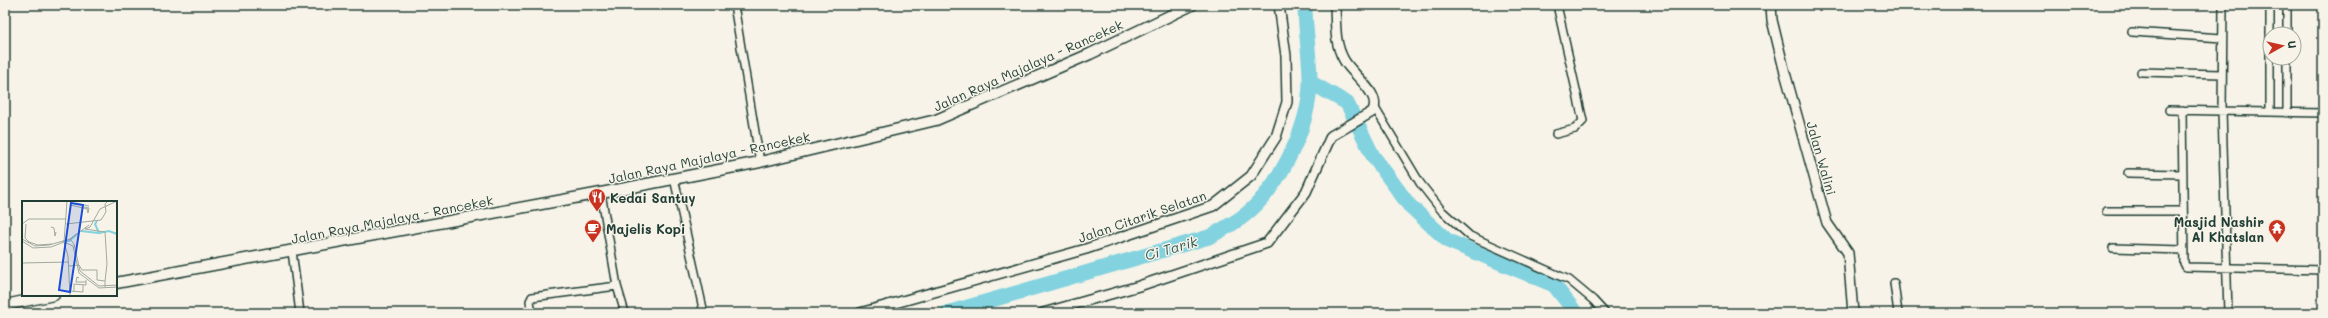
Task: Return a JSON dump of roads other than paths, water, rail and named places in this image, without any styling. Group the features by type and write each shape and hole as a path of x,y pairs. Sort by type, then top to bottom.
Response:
{"main road":[{"name":"Jalan Raya Majalaya - Rancekek","path":"117,283 760,162 936,120 1090,54 1192,5"},
{"path":"7,307 50,296"}],"street":[{"path":"734,5 760,162"},
{"name":"Jalan Citarik Selatan","path":"860,313 1086,249 1214,206 1251,176 1276,137 1287,102 1286,56 1279,5"},
{"path":"1043,313 1139,286 1267,243 1306,192 1331,136 1373,110 1375,103 1372,95 1344,60 1334,29 1335,5"},
{"path":"1556,5 1582,121 1575,129 1556,134"},
{"name":"Jalan Walini","path":"1771,5 1772,20 1827,223 1848,253 1853,313"},
{"path":"2223,5 2222,111 2228,268 2228,313"},
{"path":"2270,5 2270,26"},
{"path":"2287,5 2287,26"},
{"path":"2132,32 2222,38"},
{"path":"2270,66 2270,112"},
{"path":"2287,66 2287,113"},
{"path":"2141,72 2222,74"},
{"path":"1373,110 1420,184 1442,211 1470,236 1569,280 1593,300 1605,313"},
{"path":"2168,110 2323,113"},
{"path":"2182,110 2183,250 2184,263 2186,267 2323,270"},
{"path":"2128,173 2183,174"},
{"path":"674,178 704,313"},
{"path":"601,193 617,286 625,313"},
{"path":"2106,211 2183,211"},
{"path":"2113,248 2183,250"},
{"path":"292,251 300,313"},
{"path":"1894,282 1898,313"},
{"path":"532,313 530,301 532,297 617,286"}],"waterway":[{"name":"Ci Tarik","path":"947,313 1209,237 1241,218 1255,206 1279,175 1289,157 1298,137 1309,99 1310,81 1305,5"},
{"path":"1310,82 1347,103 1373,156 1409,205 1448,241 1554,285 1576,313"}],"place":[{"name":"Kedai Santuy","path":"597,212"},
{"name":"Majelis Kopi","path":"593,243"},
{"name":"Masjid Nashir Al Khatslan","path":"2277,243"}]}
